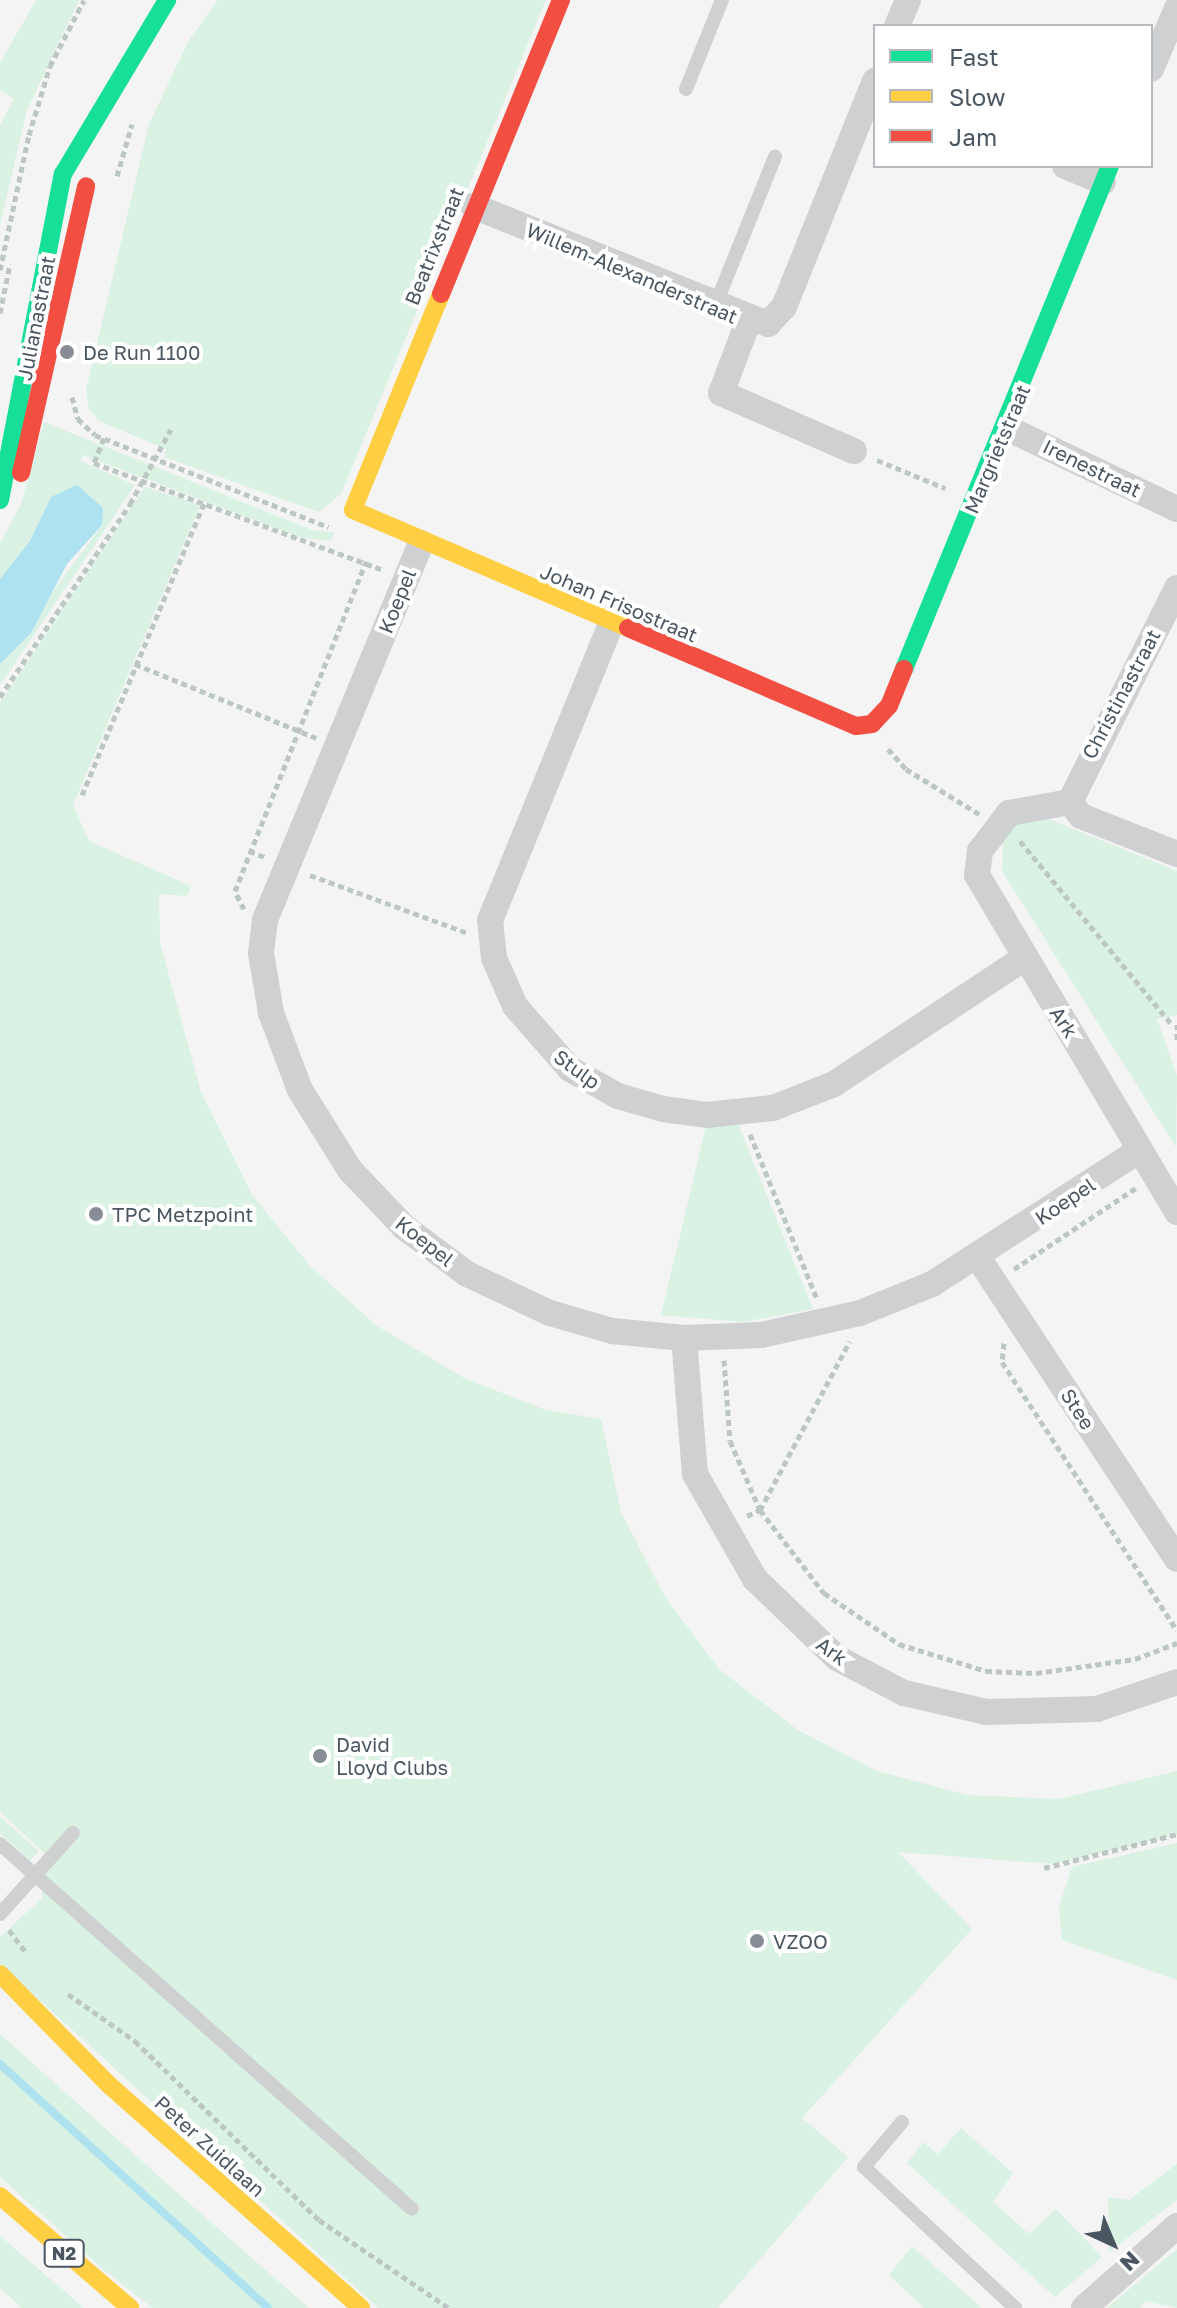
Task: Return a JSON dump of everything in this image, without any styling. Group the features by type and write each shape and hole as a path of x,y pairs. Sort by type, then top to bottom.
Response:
{"main road":[{"name":"Julianastraat","path":"0,500 48,233 63,174 167,0"},
{"name":"Beatrixstraat","path":"353,510 473,206 561,0"},
{"name":"Julianastraat","path":"0,509 27,462 38,423 93,128"},
{"name":"Margrietstraat","path":"872,724 889,706 1007,428 1107,174"},
{"name":"Johan Frisostraat","path":"353,510 421,543 856,726 872,724"},
{"name":"Peter Zuidlaan","path":"0,1974 32,2014 361,2308"},
{"name":"Peter Zuidlaan","path":"0,1998 32,2014"},
{"name":"N2","path":"0,2196 130,2308"}],"street":[{"path":"898,24 908,0"},
{"path":"1153,64 1177,8"},
{"name":"Willem-Alexanderstraat","path":"473,206 748,322 768,324 784,307 873,86"},
{"path":"1076,168 1107,174"},
{"path":"748,322 721,393 854,451"},
{"name":"Irenestraat","path":"1007,428 1177,509"},
{"name":"Koepel","path":"421,543 265,920 263,964 279,1039 327,1138 375,1201 429,1248 500,1293 612,1331 684,1338 826,1322 932,1284 979,1259 1137,1152"},
{"name":"Christinastraat","path":"1070,802 1177,588"},
{"path":"489,933 611,624"},
{"path":"998,823 1070,802 1081,816 1177,854"},
{"name":"Ark","path":"998,823 977,875 1023,959 1128,1121 1137,1152 1177,1212"},
{"name":"Stulp","path":"489,933 515,1006 570,1069 618,1096 663,1109 742,1114 834,1084 1023,959"},
{"name":"Stee","path":"979,1259 1177,1559"},
{"name":"Ark","path":"684,1338 695,1474 720,1526 782,1611 837,1658 904,1693 986,1712 1041,1715 1140,1699 1177,1682"},
{"path":"1084,2308 1177,2226"}],"lane":[{"path":"686,89 722,0"},
{"path":"715,306 775,157"},
{"path":"0,1914 73,1833"},
{"path":"0,1844 412,2209"},
{"path":"902,2122 864,2167 1015,2308"}],"path":[{"path":"0,270 37,107 84,0"},
{"path":"115,182 137,114"},
{"path":"74,381 74,412 104,438 313,525 341,526 353,510"},
{"path":"0,697 159,459 171,429"},
{"path":"104,438 94,463 366,561 406,580"},
{"path":"854,451 975,501"},
{"path":"82,795 205,501"},
{"path":"265,920 245,910 235,891 366,561"},
{"path":"135,664 338,747"},
{"path":"872,724 906,769 948,789 998,823 1174,1024 1177,1041"},
{"path":"249,851 447,931 489,933"},
{"path":"742,1114 826,1322"},
{"path":"996,1332 1002,1362 1177,1630"},
{"path":"720,1526 760,1510 853,1335"},
{"path":"724,1357 730,1441 760,1510 824,1593 899,1644 937,1659 1036,1673 1135,1659 1177,1643"},
{"path":"1044,1868 1177,1834"},
{"path":"0,1920 35,1964"},
{"path":"63,1990 135,2041 319,2220 449,2308"}],"green space":[{"path":"36,0 79,0 27,110 0,225 0,125 14,99 0,90 0,63"},
{"path":"218,0 546,0 341,494 319,512 164,457 166,449 99,421 89,409 86,390 149,124 189,40"},
{"path":"44,422 312,530 335,533 330,541 299,537 83,455 81,461 135,485 0,685 0,664 102,525 51,497 30,541 0,579 0,544 21,504"},
{"path":"145,487 200,505 73,805 89,841 191,886 187,896 159,894 160,943 201,1092 252,1195 311,1267 377,1326 464,1378 546,1410 601,1419 621,1512 665,1597 719,1669 798,1730 877,1771 967,1795 1059,1799 1177,1771 1177,1835 1054,1864 898,1852 972,1929 802,2118 848,2157 718,2308 378,2308 0,1964 0,1937 42,1898 44,1853 0,1812 0,703"},
{"path":"1044,817 1177,871 1177,1015 1157,1019 1177,1076 1176,1147 1002,871 1003,837 1014,824"},
{"path":"738,1124 813,1309 743,1322 661,1315 706,1126"},
{"path":"0,1817 39,1851 30,1861 0,1833"},
{"path":"1177,1843 1177,1980 1062,1940 1059,1906 1072,1867"},
{"path":"0,2034 309,2308 153,2308 105,2271 0,2177"},
{"path":"961,2128 1013,2173 993,2202 1029,2234 1056,2209 1102,2257 1055,2297 907,2163 923,2142 938,2154"},
{"path":"1177,2164 1177,2200 1109,2252 1108,2197 1129,2200"},
{"path":"0,2236 84,2308 22,2308 0,2288"},
{"path":"912,2246 982,2308 924,2308 889,2275"},
{"path":"1177,2249 1177,2308 1145,2301 1140,2308 1107,2308"}],"water":[{"path":"77,485 103,508 102,525 67,564 31,633 0,664 0,579 30,541 51,497"}],"waterway":[{"path":"0,2064 268,2308"}],"traffic: fast":[{"path":"0,500 63,174 167,0"},
{"path":"904,669 1109,168"}],"traffic: slow":[{"path":"441,294 353,510 628,628"},
{"path":"0,1974 108,2084 361,2308"},
{"path":"0,2196 130,2308"}],"traffic: jam":[{"path":"441,294 561,0"},
{"path":"21,473 86,186"},
{"path":"628,628 856,726 872,724 889,706 904,669"}],"place":[{"name":"De Run 1100","path":"67,352"},
{"name":"TPC Metzpoint","path":"96,1214"},
{"name":"David Lloyd Clubs","path":"320,1756"},
{"name":"VZOO","path":"757,1941"}]}
